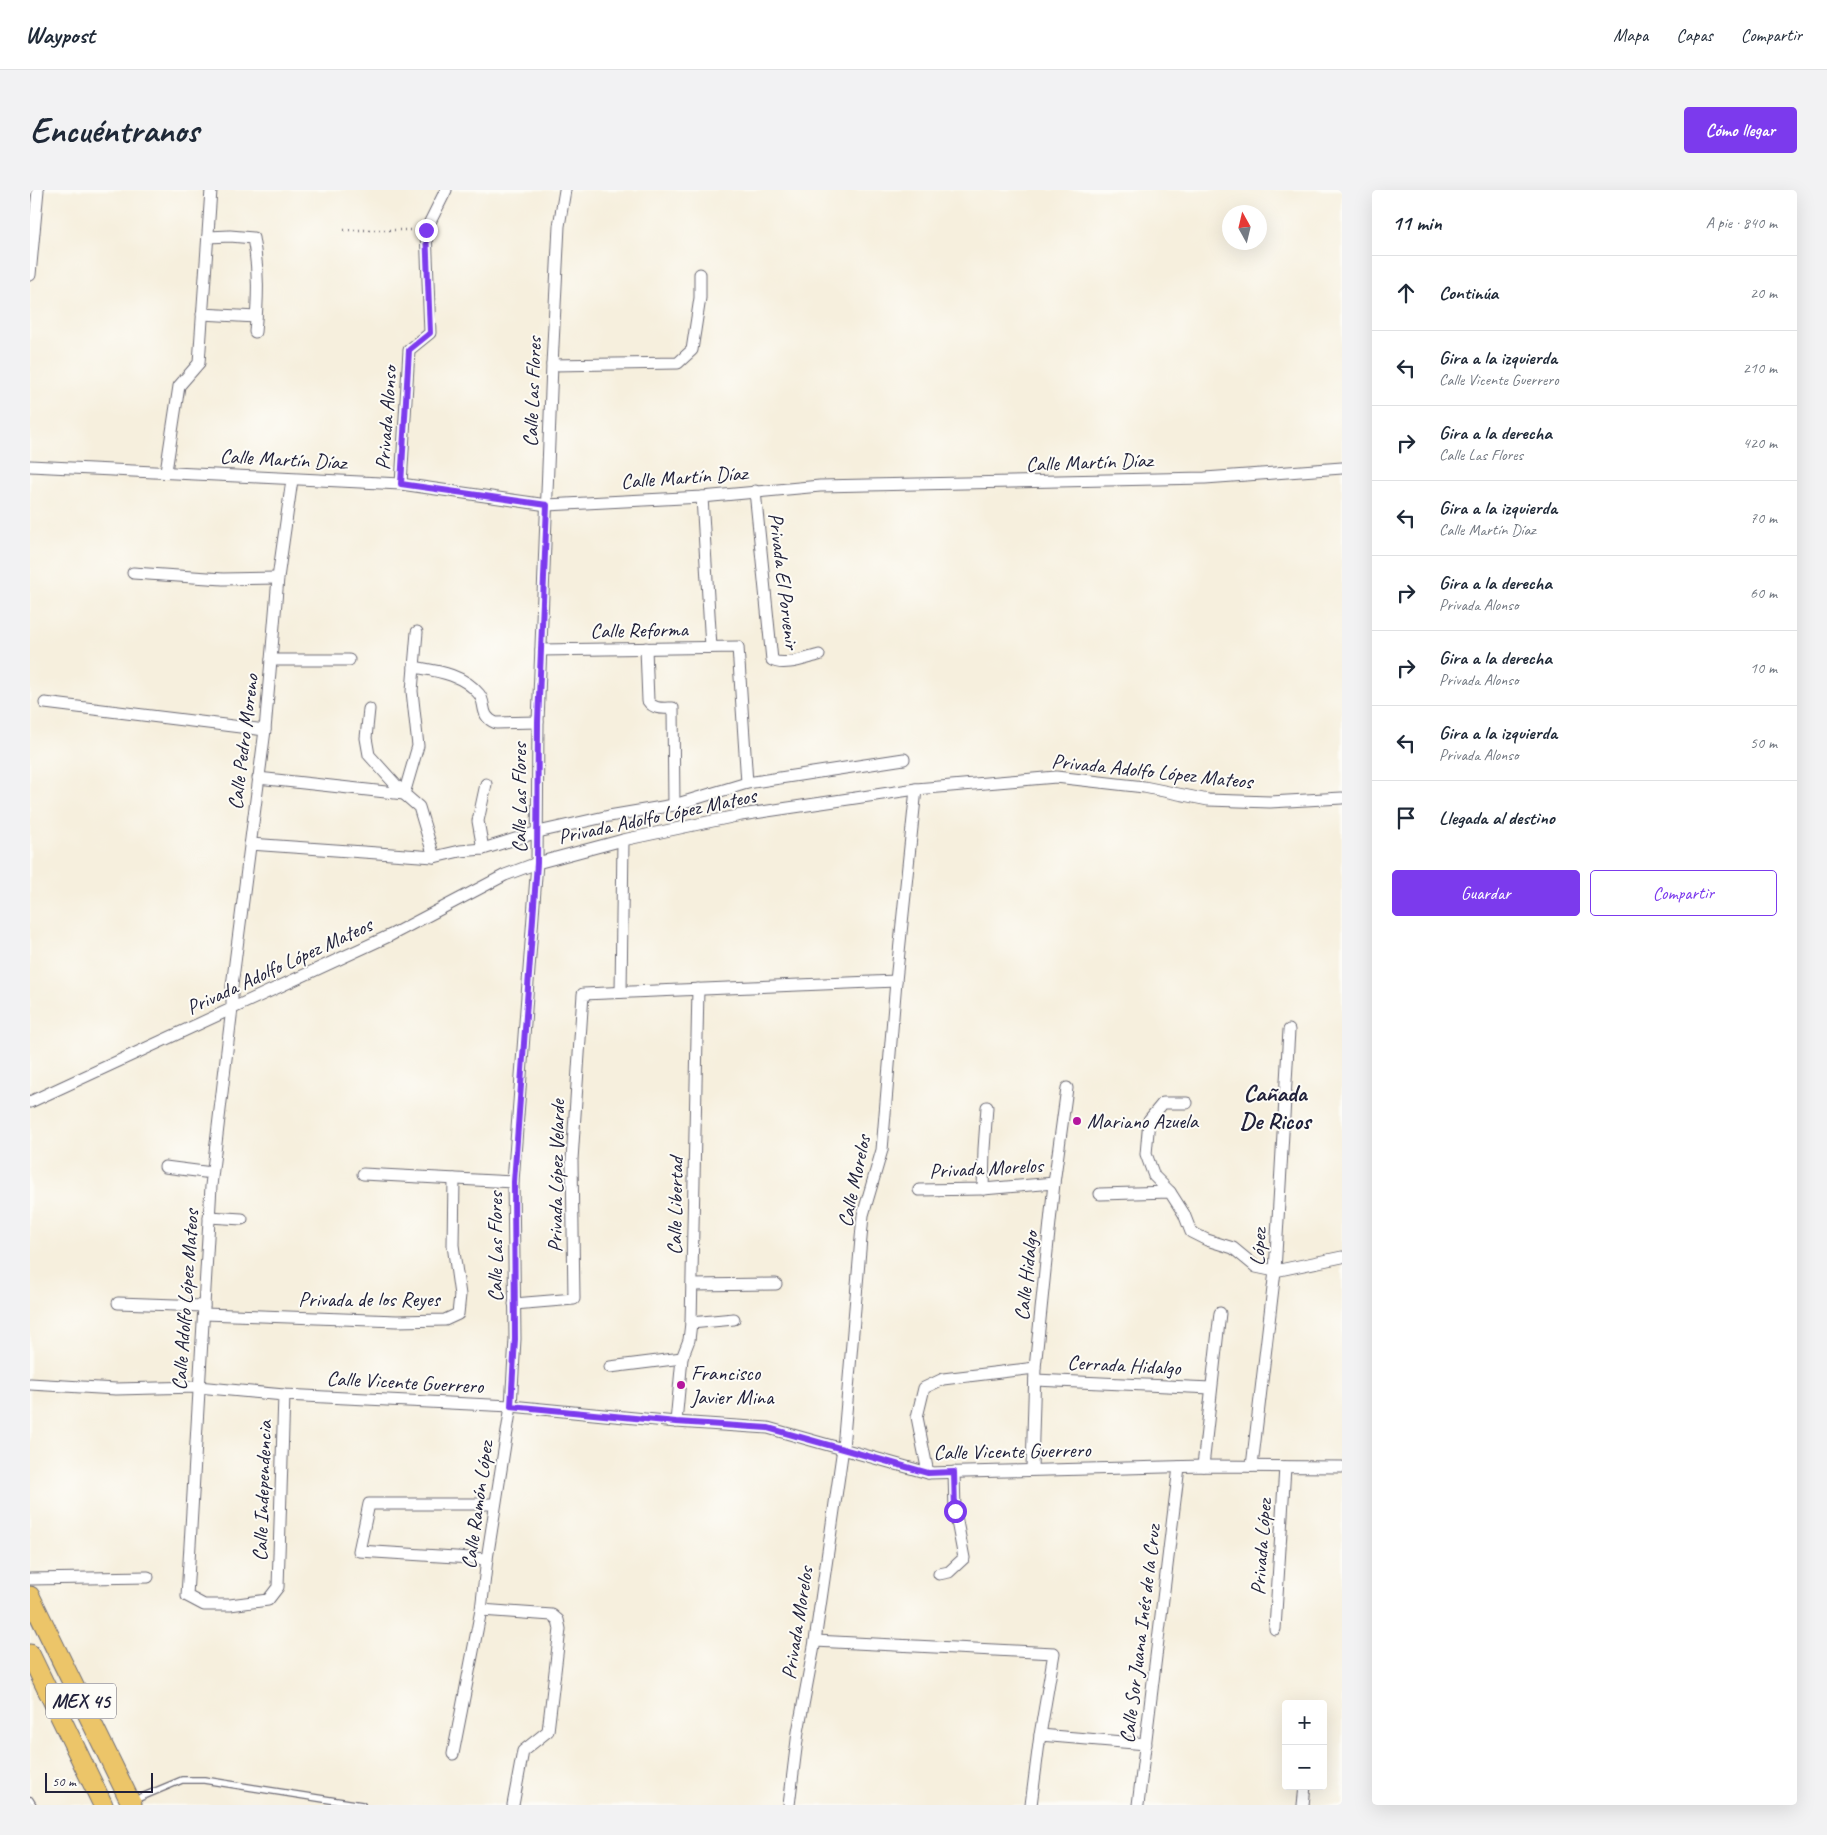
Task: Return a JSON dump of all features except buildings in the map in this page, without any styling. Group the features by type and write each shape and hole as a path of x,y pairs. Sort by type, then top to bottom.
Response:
{"main road":[{"name":"MEX 45","path":"30,1596 131,1803"},
{"name":"MEX 45","path":"30,1654 103,1805"}],"street":[{"path":"30,275 38,190"},
{"path":"166,471 179,386 199,363 211,190"},
{"name":"Privada Alonso","path":"401,484 409,350 430,333 426,230 446,190"},
{"name":"Calle Las Flores","path":"511,1406 515,1339 514,1182 537,859 538,722 552,365 559,226 565,190"},
{"path":"208,237 253,238 259,286 255,332"},
{"path":"552,365 678,363 692,350 700,298 700,274"},
{"path":"202,314 256,317"},
{"name":"Calle Martín Díaz","path":"30,466 166,471 292,480 342,480 401,484 547,505 702,497 820,486 1205,478 1342,468"},
{"name":"Calle Pedro Moreno","path":"232,1008 232,986 265,730 278,578 292,480"},
{"name":"Privada El Porvenir","path":"754,491 772,660 776,662 789,662 819,655"},
{"path":"702,497 711,647"},
{"path":"133,573 223,579 278,578"},
{"path":"404,794 418,746 412,691 417,632"},
{"name":"Calle Reforma","path":"541,650 738,646 746,783"},
{"path":"646,648 648,700 657,708 673,708 674,805"},
{"path":"271,660 349,660"},
{"path":"414,667 444,672 466,683 480,695 484,711 490,720 496,723 538,722"},
{"path":"45,703 265,730"},
{"path":"369,709 366,738 369,755 404,794 419,807 434,857"},
{"path":"250,844 434,857 484,849 609,816 674,805 746,783 904,759"},
{"name":"Privada Adolfo López Mateos","path":"30,1102 391,935 537,859 741,815 916,788 1056,777 1144,787 1208,800 1270,802 1342,798"},
{"path":"258,778 404,794"},
{"path":"484,849 478,821 486,784"},
{"name":"Calle Morelos","path":"843,1448 863,1215 882,1150 896,981 916,788"},
{"path":"623,840 621,992 896,981"},
{"name":"Calle Libertad","path":"676,1422 682,1358 689,1340 691,1323 698,989"},
{"name":"Privada López Velarde","path":"514,1304 574,1299 572,1160 583,994 621,992"},
{"name":"Calle Adolfo López Mateos","path":"232,1008 212,1173 187,1596 204,1605 230,1605 268,1600 278,1587"},
{"name":"López","path":"1252,1466 1275,1271 1289,1030"},
{"name":"Calle Hidalgo","path":"1032,1469 1035,1368 1054,1183 1067,1088"},
{"path":"1187,1103 1163,1103 1149,1120 1146,1154 1154,1176 1170,1192 1184,1214 1191,1232 1207,1240 1233,1248 1256,1267 1275,1271 1342,1257"},
{"path":"983,1188 988,1107"},
{"path":"165,1168 212,1173"},
{"path":"363,1174 514,1182"},
{"name":"Privada de los Reyes","path":"204,1310 397,1321 445,1320 458,1314 460,1295 453,1244 454,1179"},
{"name":"Privada Morelos","path":"919,1190 1054,1183"},
{"path":"1100,1194 1170,1192"},
{"path":"209,1217 242,1219"},
{"path":"692,1285 776,1284"},
{"path":"118,1303 204,1310"},
{"path":"1204,1466 1220,1312"},
{"path":"691,1323 734,1320"},
{"path":"610,1367 682,1358"},
{"path":"928,1473 917,1417 924,1388 943,1380 1035,1368"},
{"name":"Cerrada Hidalgo","path":"1036,1380 1211,1388"},
{"name":"Calle Vicente Guerrero","path":"30,1384 116,1389 198,1386 284,1395 511,1406 676,1422 768,1428 928,1473 1204,1466 1342,1467"},
{"name":"Calle Independencia","path":"278,1587 284,1395"},
{"name":"Calle Ramón López","path":"453,1754 481,1610 487,1558 511,1406"},
{"name":"Privada Morelos","path":"789,1805 798,1732 815,1640 843,1448"},
{"name":"Calle Sor Juana Inés de la Cruz","path":"1138,1805 1179,1467"},
{"name":"Privada López","path":"1274,1629 1285,1467"},
{"path":"939,1574 950,1572 964,1558 955,1511 954,1472"},
{"path":"487,1558 359,1551 369,1504 495,1504"},
{"path":"30,1579 148,1577"},
{"path":"481,1610 552,1614 558,1620 560,1629 548,1731 523,1752 513,1805"},
{"path":"815,1640 1054,1652 1040,1735 1031,1805"},
{"path":"1040,1735 1146,1744"},
{"path":"1303,1805 1304,1790"}],"lane":[{"path":"131,1803 176,1782 196,1780 362,1805"},
{"path":"30,1800 33,1805"}],"path":[{"path":"344,230 426,230"}],"place":[{"name":"Mariano Azuela","path":"1077,1121"},
{"name":"Francisco Javier Mina","path":"681,1385"}],"district":[{"name":"Cañada De Ricos","path":"1275,1107"}],"route":[{"path":"426,230 430,333 409,350 401,484 547,505 538,722 537,863 514,1182 515,1339 511,1406 676,1422 768,1428 928,1473 954,1472 955,1511"}]}
